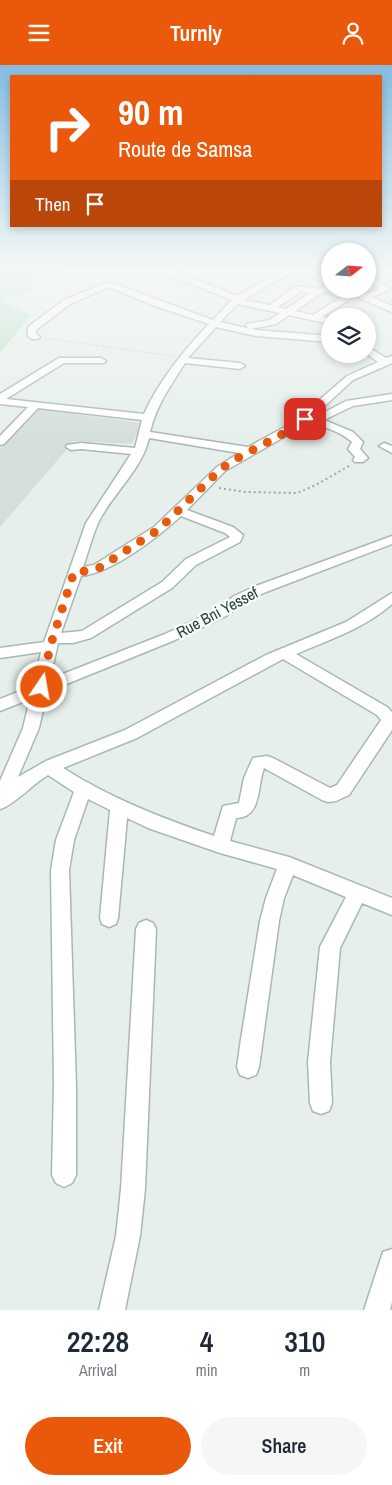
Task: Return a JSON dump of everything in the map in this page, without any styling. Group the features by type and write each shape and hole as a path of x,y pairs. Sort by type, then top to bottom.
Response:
{"street":[{"path":"34,326 30,334 35,337"},
{"path":"0,802 31,728 52,642 92,523 142,445 148,418 155,402 183,359 211,326"},
{"path":"224,326 248,332 321,338"},
{"path":"376,354 388,360"},
{"path":"183,359 240,366"},
{"path":"0,400 62,360 102,361"},
{"path":"74,572 99,568 158,530 206,483 234,460 309,419 343,382 388,360"},
{"path":"309,419 322,417 350,403 392,397"},
{"path":"0,400 35,406 148,418"},
{"path":"0,441 35,406"},
{"path":"309,419 356,439 358,442 354,449 362,458 359,461"},
{"path":"145,434 250,451"},
{"path":"71,447 82,445 137,451"},
{"path":"0,653 86,635 167,585 192,562 236,539 237,535 229,530 179,511"},
{"name":"Rue Bni Yessef","path":"0,705 192,627 221,613 239,599 261,589 392,540"},
{"path":"0,802 26,780 50,767 130,735 216,687 284,653 348,625 378,609 392,597"},
{"path":"220,846 229,811 241,811 247,807 252,778 259,762 267,762 328,795 336,794 343,790 387,725 389,719 382,711 284,653"},
{"path":"50,767 83,789 154,823 220,846 272,859 392,907"},
{"path":"64,1175 65,1086 60,870 65,840 83,789"},
{"path":"109,918 119,806"},
{"path":"248,1067 253,1023 272,913 278,888 289,865"},
{"path":"321,1103 319,1061 330,947 357,894"},
{"path":"112,1310 128,1235 133,1189 146,929"},
{"path":"377,1310 392,1261"}],"path":[{"path":"35,337 114,346 183,359"},
{"path":"206,483 234,491 297,493 316,485 359,461"}],"shaded area":[{"path":"37,409 142,423 132,444 74,441 0,527 0,449"}],"green space":[{"path":"0,326 22,326 0,353"}],"route":[{"path":"42,687 50,647 74,572 99,568 158,530 221,469 292,429 305,419"}]}
